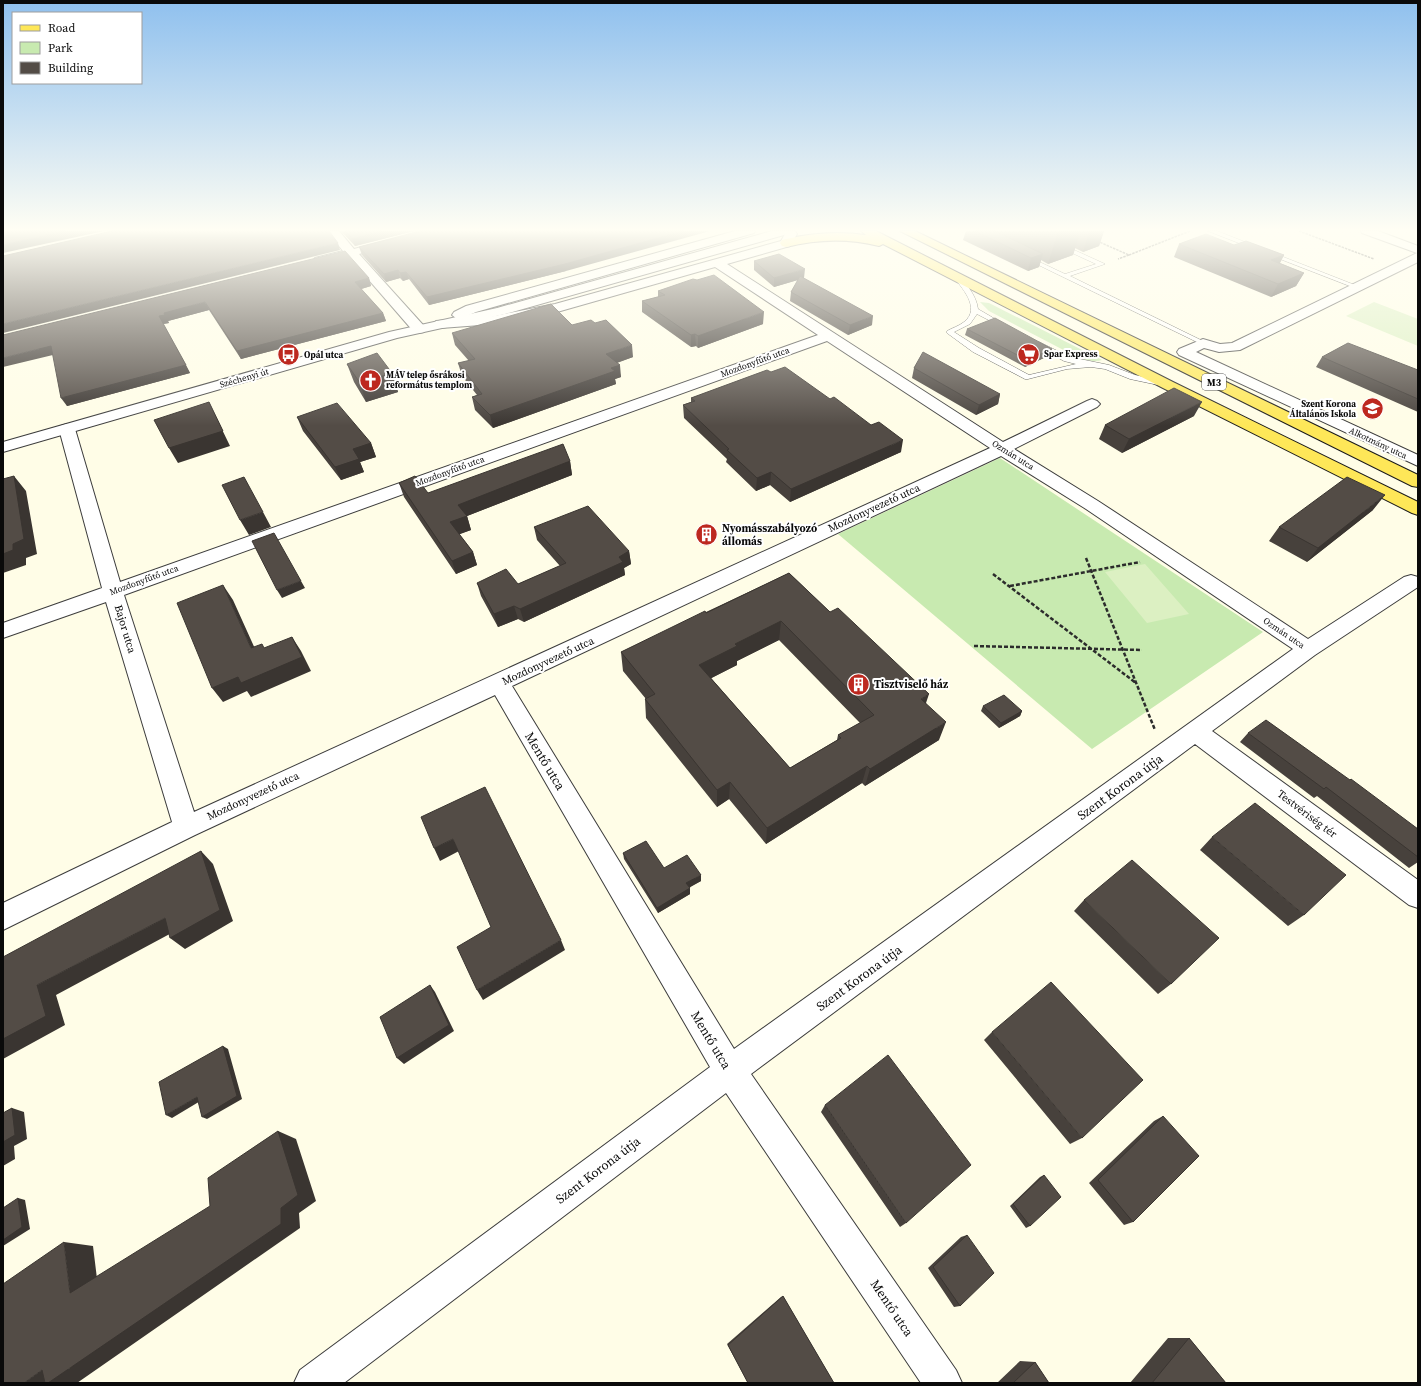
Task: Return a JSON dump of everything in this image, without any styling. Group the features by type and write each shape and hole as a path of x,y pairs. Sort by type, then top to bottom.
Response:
{"main road":[{"name":"M3","path":"995,296 1168,385 1418,509"},
{"name":"M3","path":"1036,296 1418,482"}],"street":[{"path":"389,296 419,329"},
{"path":"441,324 471,309 519,296"},
{"name":"Széchenyi út","path":"3,447 419,329 554,296"},
{"path":"441,324 494,320 557,308 601,296"},
{"name":"Ozmán utca","path":"767,296 1002,449 1092,505 1308,649"},
{"path":"1203,343 1219,348 1235,347 1339,296"},
{"name":"Mozdonyfűtő utca","path":"3,631 828,336"},
{"name":"Alkotmány utca","path":"1203,343 1184,352 1418,461"},
{"name":"Mozdonyvezető utca","path":"3,917 186,827 1002,449 1092,404"},
{"name":"Bajor utca","path":"67,429 113,591 186,827"},
{"name":"Szent Korona útja","path":"313,1383 730,1072 1308,649 1411,582"},
{"name":"Mentő utca","path":"499,683 730,1072 943,1383"},
{"name":"Testvériség tér","path":"1196,732 1418,896"}],"lane":[{"path":"971,296 975,310 968,322 949,332 976,350 1028,377 1067,367 1089,365"},
{"path":"1106,296 1203,343"},
{"path":"975,310 1014,331"},
{"path":"1034,341 1067,359 1089,365 1106,367 1133,377 1168,385"}],"path":[{"path":"1010,586 1168,556"},
{"path":"1086,558 1165,754"},
{"path":"993,574 1137,684"},
{"path":"974,646 1142,650"}],"green space":[{"path":"980,302 989,303 1102,360 1092,361 1075,356 989,311"},
{"path":"1374,302 1418,319 1418,346 1346,316"},
{"path":"1000,458 1263,632 1092,749 838,534"},
{"path":"1145,564 1189,614 1147,623 1105,572"}],"building":[{"path":"3,296 120,296 3,324"},
{"path":"163,296 367,296 383,313 237,351 205,302 164,313 165,315 159,316 186,365 61,398 51,346 3,358 3,335"},
{"path":"662,296 742,296 764,312 698,336 695,334 691,335 642,301"},
{"path":"798,296 836,296 873,316 850,325"},
{"path":"551,304 572,325 591,320 595,323 606,320 632,345 606,354 620,365 611,368 615,371 490,415 472,397 482,394 458,363 475,359 452,333"},
{"path":"995,318 1052,349 1027,360 967,329"},
{"path":"1348,343 1418,370 1418,399 1322,357"},
{"path":"923,352 1000,394 979,405 914,368"},
{"path":"377,353 392,373 360,383 347,364"},
{"path":"785,367 830,399 834,397 871,425 879,422 903,440 791,489 771,472 757,478 683,405 695,401 691,398 767,370 771,372"},
{"path":"1174,388 1202,402 1129,439 1105,425"},
{"path":"209,402 223,431 169,448 154,420"},
{"path":"337,403 371,443 353,449 359,459 335,467 297,417"},
{"path":"563,444 570,461 458,505 467,516 450,522 473,552 452,561 399,483 415,476 428,493"},
{"path":"14,476 24,539 13,544 13,550 3,554 3,479"},
{"path":"244,477 263,512 240,520 222,485"},
{"path":"1347,477 1385,495 1318,548 1279,527"},
{"path":"588,506 629,551 619,557 623,562 520,609 514,606 494,614 477,583 506,569 518,584 566,563 534,527"},
{"path":"274,533 301,581 277,590 252,541"},
{"path":"789,573 830,612 838,608 929,694 921,699 946,722 870,769 867,766 767,828 730,782 717,790 645,699 655,694 621,652 705,611 706,613","holes":["781,621 874,715 838,735 841,738 790,768 699,665 737,646 735,644"]},
{"path":"223,585 251,648 262,644 264,648 292,637 302,657 241,683 238,677 212,688 177,603"},
{"path":"1004,695 1022,711 1001,723 983,706"},
{"path":"1266,720 1350,780 1351,779 1418,829 1418,857 1326,787 1324,789 1248,733"},
{"path":"485,787 561,940 477,990 457,947 491,927 453,839 434,848 421,817"},
{"path":"1255,803 1346,875 1304,915 1212,837"},
{"path":"646,841 664,868 687,855 701,875 686,883 690,888 657,908 623,853"},
{"path":"201,851 220,910 170,938 165,918 37,985 46,1016 3,1039 3,957"},
{"path":"1132,860 1219,938 1171,984 1084,900"},
{"path":"1051,982 1143,1080 1082,1138 992,1032"},
{"path":"430,985 449,1025 397,1058 380,1017"},
{"path":"223,1046 237,1096 202,1117 197,1097 166,1115 159,1082"},
{"path":"888,1055 971,1165 906,1223 825,1105"},
{"path":"12,1108 15,1135 3,1142 3,1113"},
{"path":"1163,1116 1199,1156 1133,1222 1098,1180"},
{"path":"278,1131 298,1195 281,1208 281,1224 48,1383 45,1383 42,1370 24,1383 3,1383 3,1284 64,1242 70,1293 210,1206 208,1178"},
{"path":"1044,1175 1061,1197 1030,1226 1013,1204"},
{"path":"18,1198 22,1227 3,1240 3,1208"},
{"path":"967,1235 994,1273 960,1306 933,1267"},
{"path":"783,1296 834,1383 748,1383 728,1345"},
{"path":"1189,1338 1226,1383 1152,1383"},
{"path":"1035,1362 1049,1383 1013,1383"}],"place":[{"name":"Spar Express","path":"1029,354"},
{"name":"Opál utca","path":"288,355"},
{"name":"MÁV telep ősrákosi református templom","path":"371,380"},
{"name":"Szent Korona Általános Iskola","path":"1372,409"},
{"name":"Nyomásszabályozó állomás","path":"706,534"},
{"name":"Tisztviselő ház","path":"858,684"}]}
